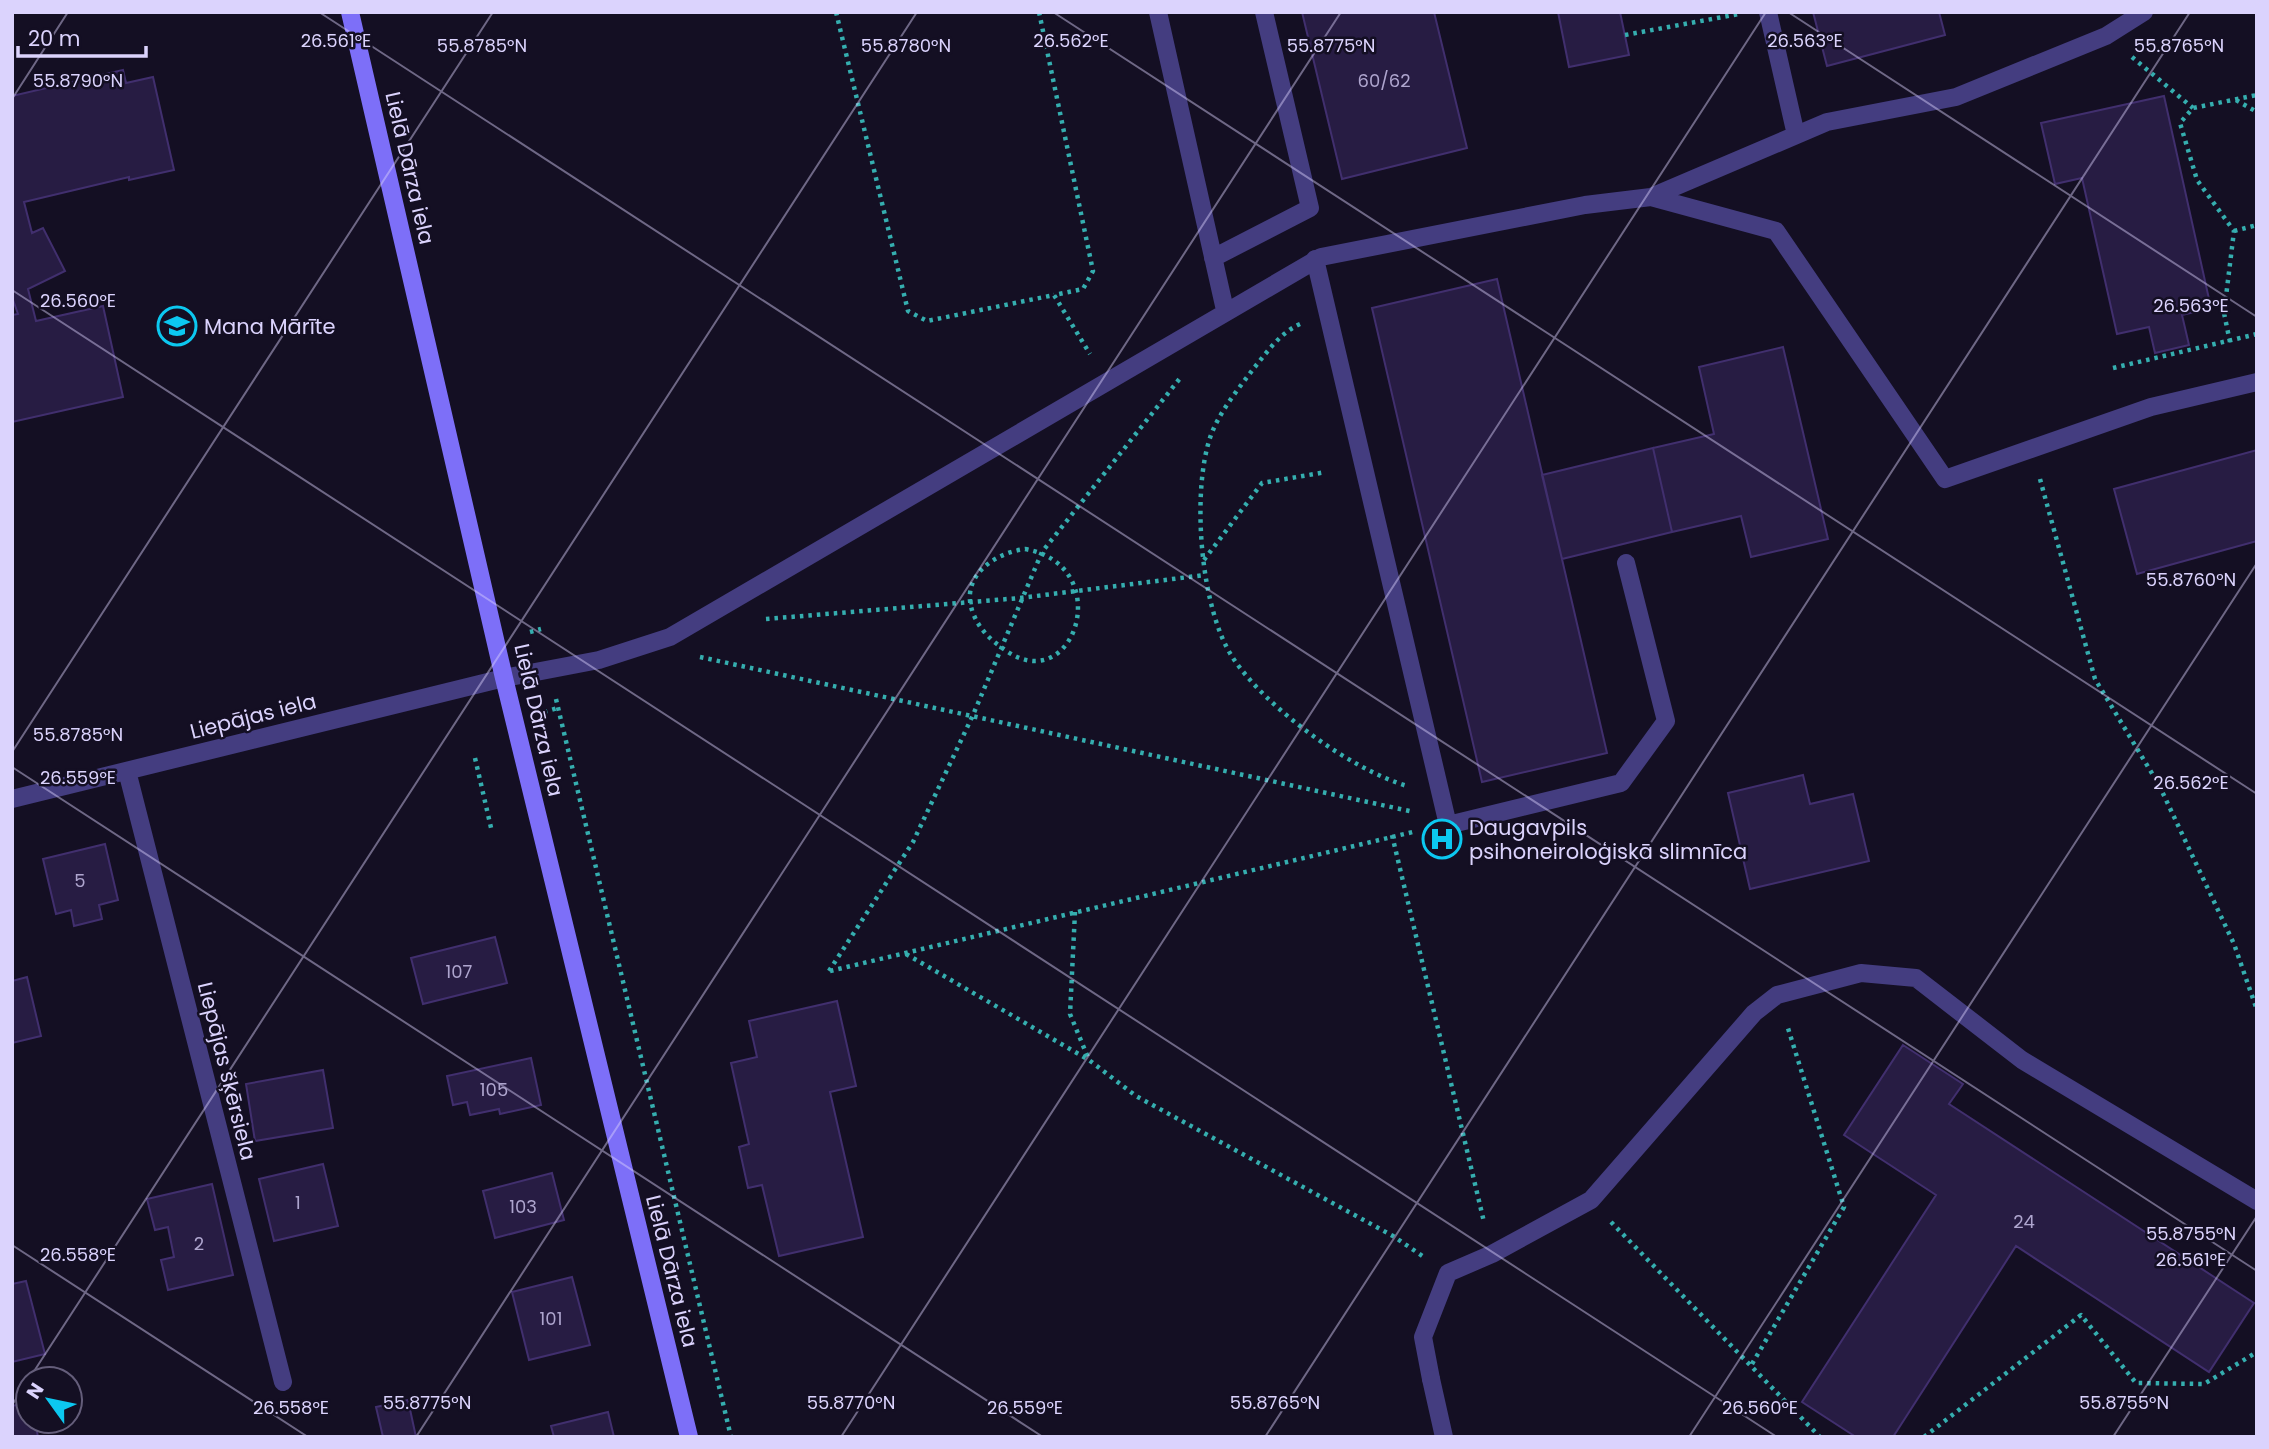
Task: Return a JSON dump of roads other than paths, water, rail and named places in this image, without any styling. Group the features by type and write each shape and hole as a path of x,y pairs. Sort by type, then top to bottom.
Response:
{"street":[{"name":"Lielā Dārza iela","path":"350,12 504,678 689,1437"},
{"path":"1158,12 1225,310"},
{"path":"1213,258 1310,208 1264,12"},
{"path":"1768,12 1796,135"},
{"path":"1651,197 1826,122 1956,97 2106,36 2144,12"},
{"name":"Liepājas iela","path":"12,799 504,678 599,660 670,637 1315,259 1585,205 1651,197"},
{"path":"1651,197 1776,231 1945,479 2151,407 2257,382"},
{"path":"1315,259 1448,822 1621,783 1666,720 1626,564"},
{"name":"Liepājas šķērsiela","path":"127,771 283,1382"},
{"path":"1444,1437 1423,1337 1448,1273 1492,1254 1591,1200 1754,1013 1777,995 1861,973 1916,978 2022,1060 2257,1201"}],"place":[{"name":"Mana Mārīte","path":"177,326"},
{"name":"Daugavpils psihoneiroloģiskā slimnīca","path":"1442,839"}]}
